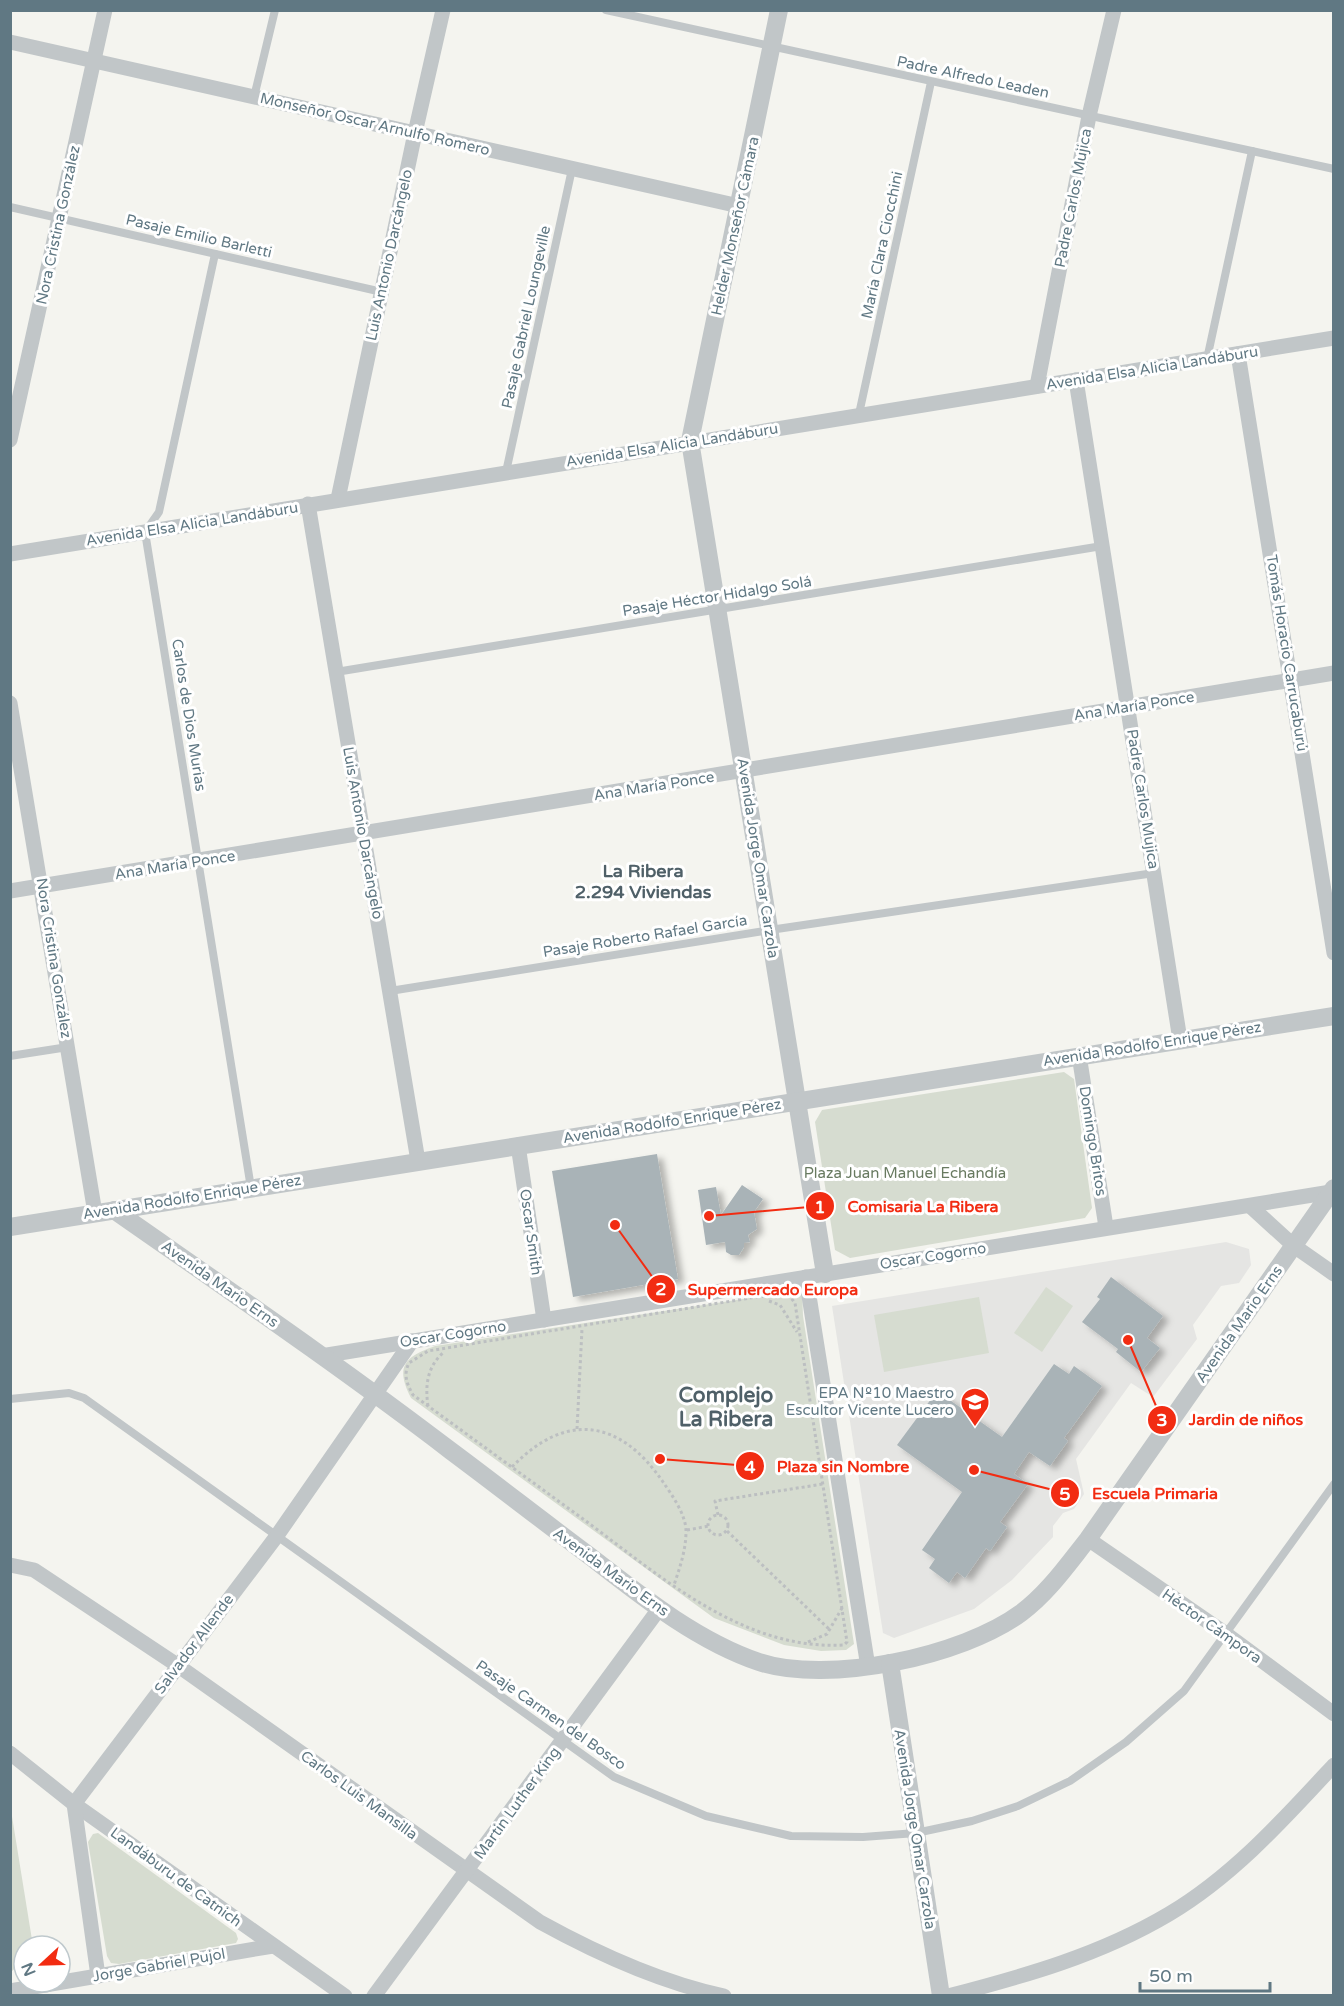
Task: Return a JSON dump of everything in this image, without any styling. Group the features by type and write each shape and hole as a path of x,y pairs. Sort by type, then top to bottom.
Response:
{"street":[{"name":"Nora Cristina González","path":"10,440 105,10"},
{"name":"Luis Antonio Darcángelo","path":"338,499 443,10"},
{"name":"Helder Monseñor Cámara","path":"690,441 779,10"},
{"name":"Padre Carlos Mujica","path":"1036,386 1089,116 1114,10"},
{"name":"Monseñor Oscar Arnulfo Romero","path":"10,42 739,206"},
{"name":"Avenida Elsa Alicia Landáburu","path":"10,554 690,441 1334,338"},
{"name":"Tomás Horacio Carrucaburú","path":"1239,354 1334,953"},
{"name":"Padre Carlos Mujica","path":"1076,380 1129,707 1179,1040"},
{"name":"Avenida Jorge Omar Carzola","path":"690,441 825,1274"},
{"name":"Luis Antonio Darcángelo","path":"308,504 418,1161"},
{"name":"Ana María Ponce","path":"10,891 744,772 1334,673"},
{"name":"Nora Cristina González","path":"10,703 43,886 95,1213"},
{"name":"Avenida Rodolfo Enrique Pérez","path":"10,1227 1334,1016"},
{"name":"Domingo Britos","path":"1079,1056 1106,1227"},
{"name":"Oscar Smith","path":"519,1145 544,1320"},
{"name":"Oscar Cogorno","path":"321,1356 1106,1227 1250,1206 1332,1190"},
{"name":"Avenida Mario Erns","path":"114,1210 377,1394 659,1609 732,1650 759,1662 787,1668 868,1667 958,1646 1023,1612 1050,1586 1088,1539 1332,1190"},
{"path":"1250,1206 1294,1246 1334,1274"},
{"path":"806,1277 868,1667"},
{"name":"Salvador Allende","path":"74,1804 276,1537 412,1341"},
{"name":"Héctor Cámpora","path":"1088,1539 1226,1634 1334,1714"},
{"name":"Carlos Luis Mansilla","path":"10,1565 21,1565 34,1570 177,1665 466,1872 540,1922 587,1948 691,1988 724,1995"},
{"name":"Martin Luther King","path":"374,1995 659,1609"},
{"name":"Avenida Jorge Omar Carzola","path":"890,1663 941,1995"},
{"name":"Landáburu de Catnich","path":"10,1753 74,1804 345,1995"},
{"path":"948,1995 1035,1974 1127,1937 1171,1913 1220,1877 1256,1846 1334,1765"},
{"path":"74,1804 98,1976"},
{"name":"Jorge Gabriel Pujol","path":"10,1991 273,1946"}],"lane":[{"path":"254,97 274,10"},
{"name":"Padre Alfredo Leaden","path":"606,10 1334,169"},
{"name":"María Clara Ciocchini","path":"859,414 931,82"},
{"path":"1208,359 1252,151"},
{"name":"Pasaje Gabriel Loungeville","path":"507,472 572,169"},
{"name":"Pasaje Emilio Barletti","path":"10,207 382,292"},
{"path":"145,532 159,512 215,254"},
{"name":"Carlos de Dios Murias","path":"145,532 251,1188"},
{"name":"Pasaje Héctor Hidalgo Solá","path":"336,672 1102,546"},
{"name":"Pasaje Roberto Rafael García","path":"390,992 770,930 1154,873"},
{"path":"10,1056 69,1047"},
{"name":"Pasaje Carmen del Bosco","path":"10,1399 56,1393 69,1393 84,1398 614,1777 716,1819 791,1836 916,1833 972,1821 1018,1806 1070,1781 1126,1743 1184,1691 1334,1484"}],"path":[{"path":"788,1294 793,1297 847,1642 844,1645 807,1643 765,1634 709,1609 413,1395 407,1384 406,1369 416,1357 428,1351 756,1297 788,1294"},
{"path":"756,1297 780,1305 800,1339"},
{"path":"577,1429 582,1325"},
{"path":"428,1406 426,1392 430,1370 439,1356 449,1347"},
{"path":"512,1467 532,1448 552,1436 577,1429 606,1431 634,1449 655,1470 668,1488 686,1530 682,1560 674,1585"},
{"path":"718,1515 715,1501 823,1484"},
{"path":"724,1516 728,1522 727,1531 718,1536 712,1533 709,1526 711,1517 724,1516"},
{"path":"686,1530 709,1526"},
{"path":"727,1531 830,1630"},
{"path":"807,1643 827,1634 842,1608"}],"shaded area":[{"name":"EPA Nº10 Maestro Escultor Vicente Lucero","path":"1226,1242 1249,1249 1251,1265 1239,1283 1221,1286 1193,1325 1197,1339 1153,1397 1131,1383 1076,1459 1084,1494 1074,1509 1063,1513 1053,1526 1053,1537 1012,1580 974,1609 894,1638 883,1633 832,1306"}],"green space":[{"name":"Plaza Juan Manuel Echandía","path":"1064,1072 1074,1079 1092,1208 1085,1218 850,1258 835,1250 815,1122 822,1110"},
{"path":"790,1286 802,1290 803,1316 854,1644 846,1650 821,1651 784,1645 714,1618 411,1398 406,1387 403,1371 405,1364 416,1354 435,1346 756,1297"},
{"path":"1046,1287 1073,1306 1042,1352 1014,1333"},
{"path":"979,1297 989,1353 884,1372 874,1315"},
{"path":"10,1804 31,1934 12,1934 11,1972"},
{"path":"98,1833 236,1933 238,1939 236,1943 119,1964 111,1963 107,1956 88,1842 93,1834"}],"building":[{"path":"657,1154 678,1279 573,1297 552,1171"},
{"path":"742,1185 763,1199 754,1212 757,1229 748,1235 750,1242 744,1243 739,1255 731,1255 726,1252 725,1242 706,1245 698,1190 716,1187 721,1215"},
{"path":"1111,1277 1163,1316 1147,1338 1160,1348 1141,1372 1116,1352 1118,1349 1082,1322 1100,1299 1097,1297"},
{"name":"EPA Nº10 Maestro Escultor Vicente Lucero","path":"1054,1364 1069,1374 1074,1366 1102,1386 1064,1438 1068,1441 1050,1466 1029,1452 1014,1474 1028,1484 1000,1522 1007,1527 990,1551 986,1548 965,1578 957,1572 949,1583 929,1568 935,1559 922,1550 962,1492 897,1445 937,1391 1002,1437"}],"place":[{"name":"Comisaria La Ribera","path":"709,1216"},
{"name":"Supermercado Europa","path":"615,1225"},
{"name":"Jardin de niños","path":"1128,1340"},
{"name":"EPA Nº10 Maestro Escultor Vicente Lucero","path":"975,1428"},
{"name":"Plaza sin Nombre","path":"660,1459"},
{"name":"Escuela Primaria","path":"974,1470"}],"district":[{"name":"La Ribera 2.294 Viviendas","path":"643,881"},
{"name":"Complejo La Ribera","path":"726,1407"}]}
